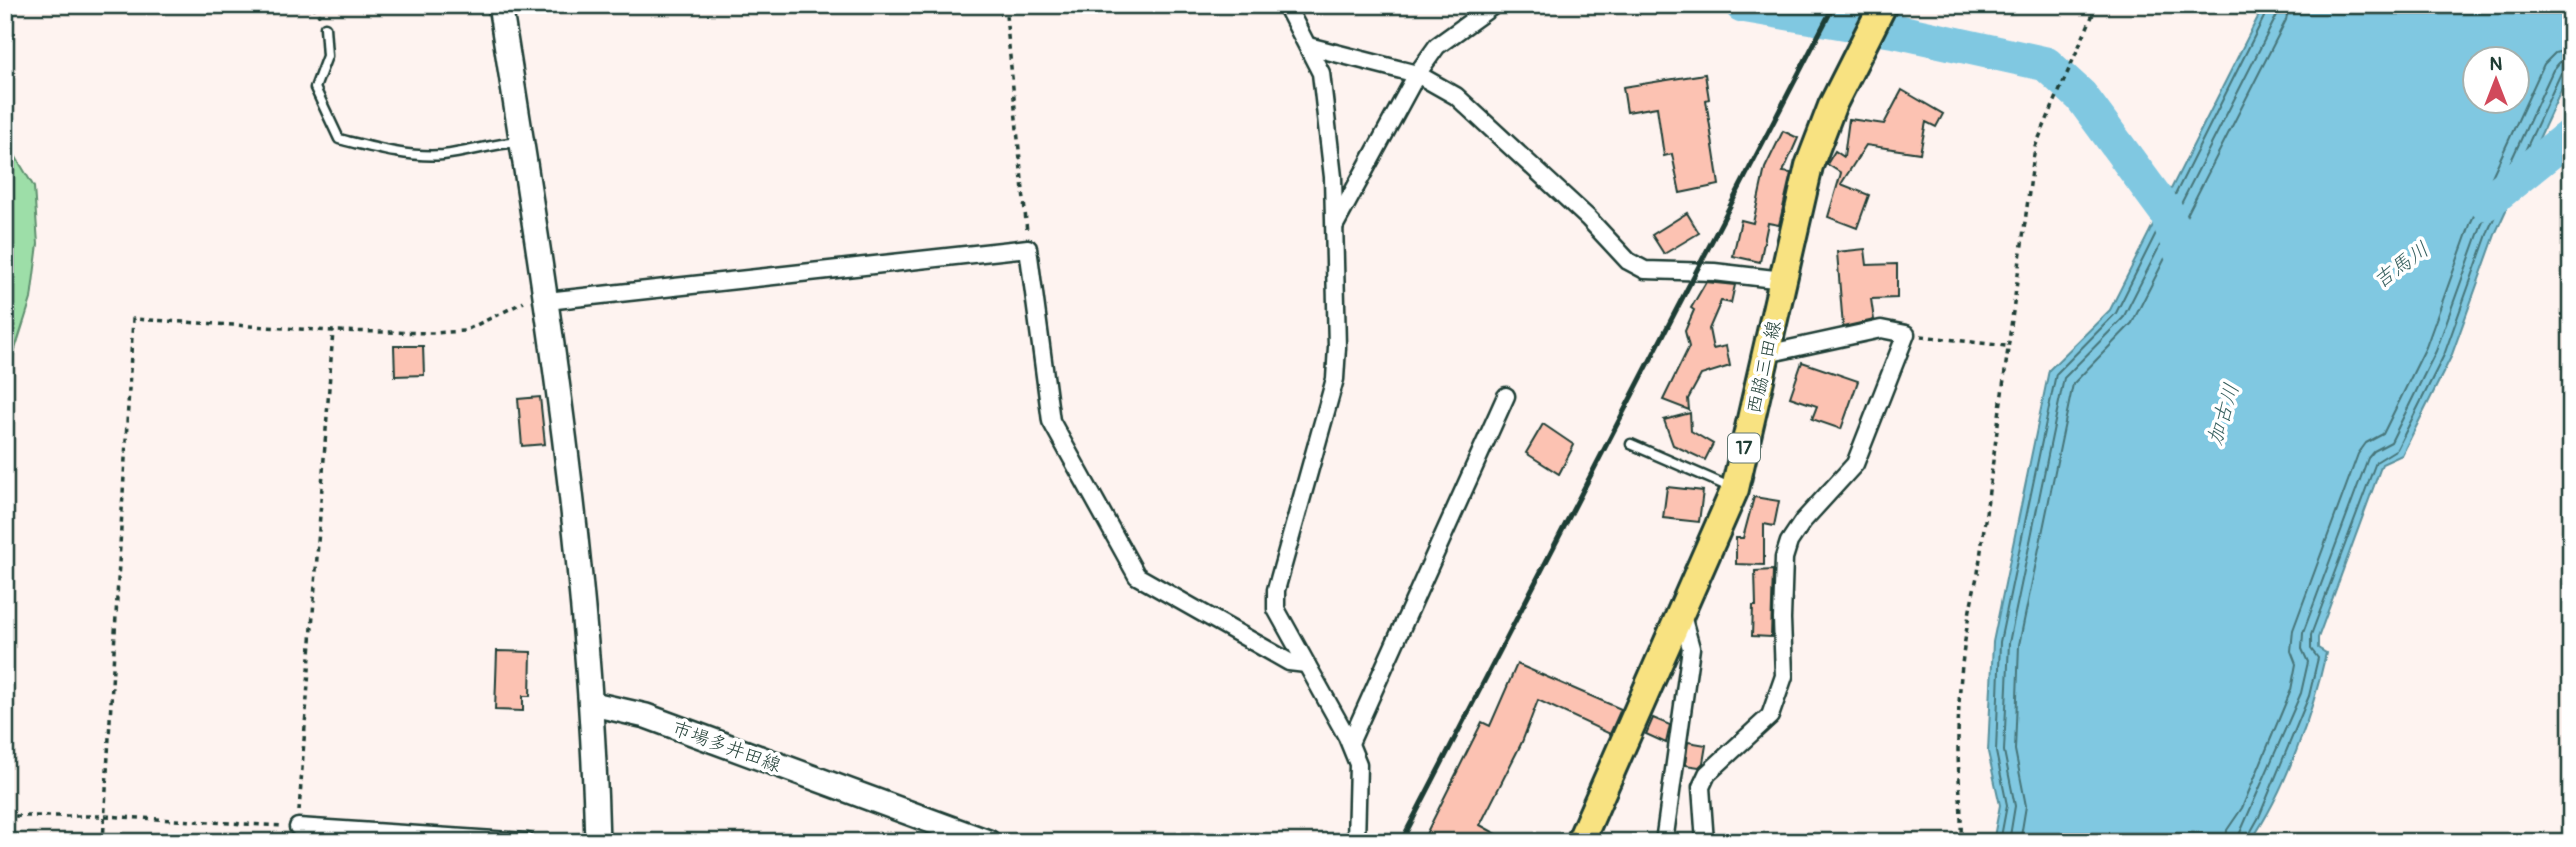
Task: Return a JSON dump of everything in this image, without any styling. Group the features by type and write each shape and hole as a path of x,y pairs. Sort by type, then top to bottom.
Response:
{"main road":[{"name":"西脇三田線","path":"1580,842 1735,489 1809,166 1832,106 1874,20"}],"street":[{"path":"500,5 546,297 593,704 597,842"},
{"path":"1286,5 1321,73 1333,177 1335,379 1276,590 1276,609 1350,743 1358,764 1356,842"},
{"path":"1334,227 1417,74 1437,46 1494,5"},
{"path":"1308,46 1417,74 1456,96 1588,218 1628,261 1645,270 1714,272 1783,280"},
{"path":"546,297 1028,248 1051,421 1137,576 1289,662 1306,664"},
{"path":"1704,842 1701,787 1707,774 1770,716 1782,690 1783,582 1789,542 1855,464 1906,334 1881,329 1766,354"},
{"path":"1350,743 1506,396"},
{"path":"1664,842 1691,648 1681,612"},
{"name":"市場多井田線","path":"593,704 646,716 953,836 988,842"},
{"path":"298,827 527,842"}],"lane":[{"path":"325,27 327,55 315,88 339,139 386,150 441,155 489,144 522,142"},
{"path":"1631,444 1735,489"}],"path":[{"path":"1005,5 1028,248"},
{"path":"1961,842 1963,794 1958,746 1965,625 1978,573 2006,346 2035,147 2097,5"},
{"path":"103,842 133,319 333,331 464,331 546,297"},
{"path":"5,816 104,816 298,827 333,331"},
{"path":"1906,334 2006,346"}],"green space":[{"path":"5,139 34,187 38,244 31,299 5,381"}],"water":[{"name":"加古川","path":"2264,5 2571,5 2571,69 2496,232 2451,357 2402,455 2382,464 2318,638 2318,648 2326,653 2305,726 2275,800 2250,842 1993,842 2000,805 1988,752 1993,642 2049,370 2110,310"}],"building":[{"path":"1705,74 1709,99 1706,100 1719,185 1680,193 1672,154 1664,156 1657,107 1627,112 1623,87"},
{"path":"1902,90 1943,114 1936,127 1926,122 1920,153 1866,145 1841,184 1869,195 1857,228 1828,217 1841,173 1827,164 1835,151 1844,157 1849,119 1884,124"},
{"path":"1783,131 1798,138 1783,172 1791,173 1779,225 1768,223 1760,262 1733,256 1741,220 1753,223 1765,168"},
{"path":"1687,213 1699,233 1664,254 1652,235"},
{"path":"1865,249 1867,265 1897,264 1897,298 1871,299 1874,320 1843,327 1837,252"},
{"path":"1706,282 1735,285 1731,303 1721,301 1709,329 1713,349 1726,346 1730,366 1701,375 1688,399 1689,410 1663,400 1689,347 1685,331 1694,310 1691,308"},
{"path":"394,346 423,346 424,375 395,376"},
{"path":"1802,362 1858,381 1841,429 1812,419 1817,406 1790,397"},
{"path":"540,397 545,444 522,446 518,399"},
{"path":"1690,413 1691,431 1713,444 1705,460 1673,445 1664,420"},
{"path":"1543,424 1574,445 1559,474 1526,453"},
{"path":"1667,487 1703,491 1699,522 1663,518"},
{"path":"1754,497 1779,501 1774,526 1764,524 1764,565 1736,564 1736,538 1743,538"},
{"path":"1773,570 1771,637 1752,636 1753,606 1756,606 1755,571"},
{"path":"497,651 531,652 530,696 523,696 523,711 495,710"},
{"path":"1517,664 1621,709 1610,734 1538,700 1522,742 1480,825 1511,842 1422,842 1482,722 1490,726"},
{"path":"1653,718 1670,725 1666,743 1646,734"},
{"path":"1688,742 1706,745 1703,763 1699,767 1685,765"}],"waterway":[{"path":"1742,5 1896,31 2046,64 2081,96 2167,213 2180,250"},
{"name":"吉馬川","path":"2486,203 2571,135"}],"railway":[{"path":"1401,842 1834,5"}]}
